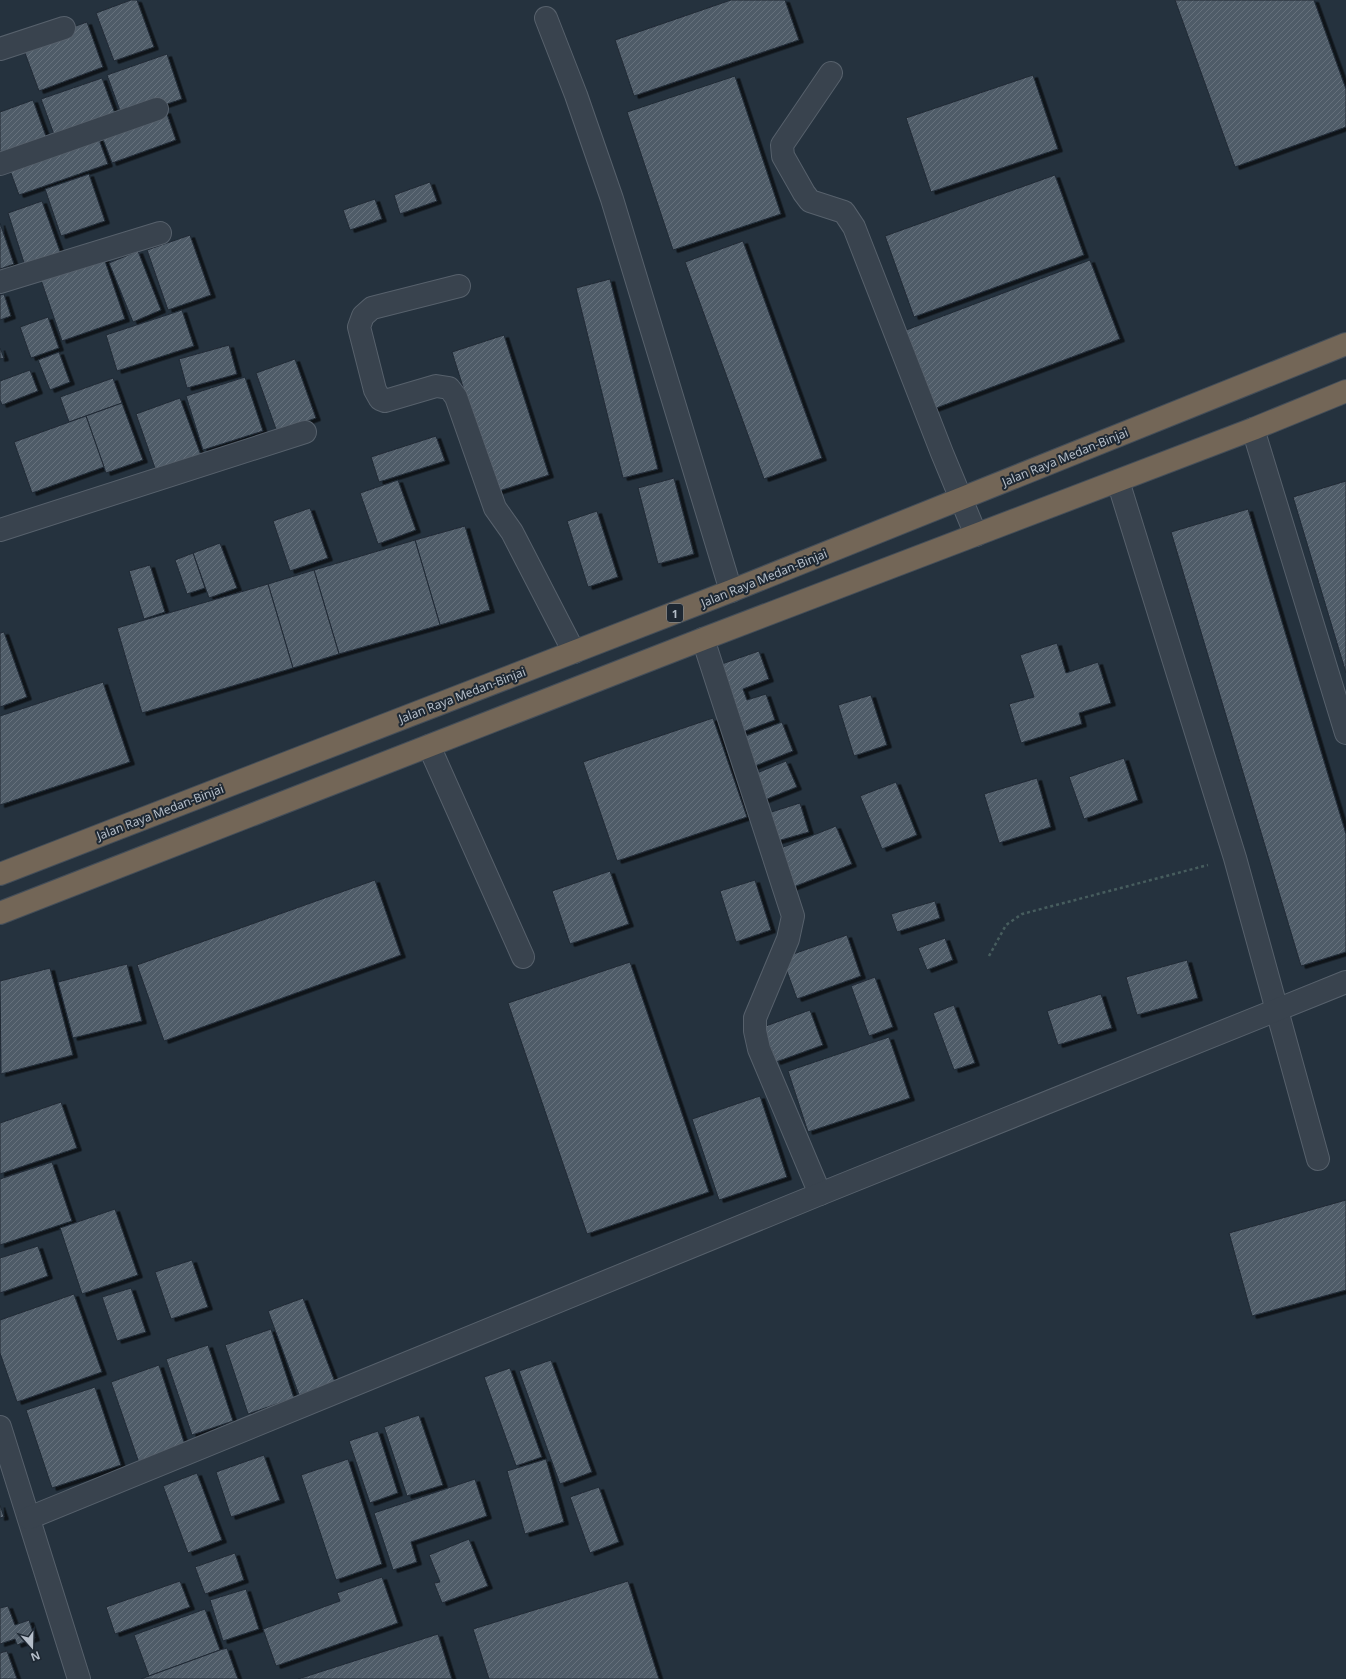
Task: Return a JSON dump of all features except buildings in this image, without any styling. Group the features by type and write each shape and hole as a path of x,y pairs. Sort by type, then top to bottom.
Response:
{"highway":[{"name":"Jalan Raya Medan-Binjai","path":"0,874 731,592 1346,344"},
{"path":"0,913 666,653 1253,429 1346,391"},
{"path":"655,621 666,653"}],"street":[{"path":"546,18 576,95 612,199 731,592"},
{"path":"0,49 64,28"},
{"path":"831,73 782,144 783,156 810,201 844,212 854,227 976,535"},
{"path":"0,164 157,109"},
{"path":"0,282 160,233"},
{"path":"459,286 372,308 363,316 358,327 376,390 380,399 385,402 436,386 449,388 456,397 495,508 512,532 574,652"},
{"path":"1253,429 1346,733"},
{"path":"0,530 305,432"},
{"path":"1118,481 1235,858 1318,1159"},
{"path":"703,639 793,916 788,939 759,1005 755,1018 755,1031 759,1049 820,1194"},
{"path":"429,746 523,957"},
{"path":"28,1518 820,1194 1346,982"},
{"path":"0,1427 79,1679"}],"path":[{"path":"989,956 1006,925 1022,914 1235,858"}]}
